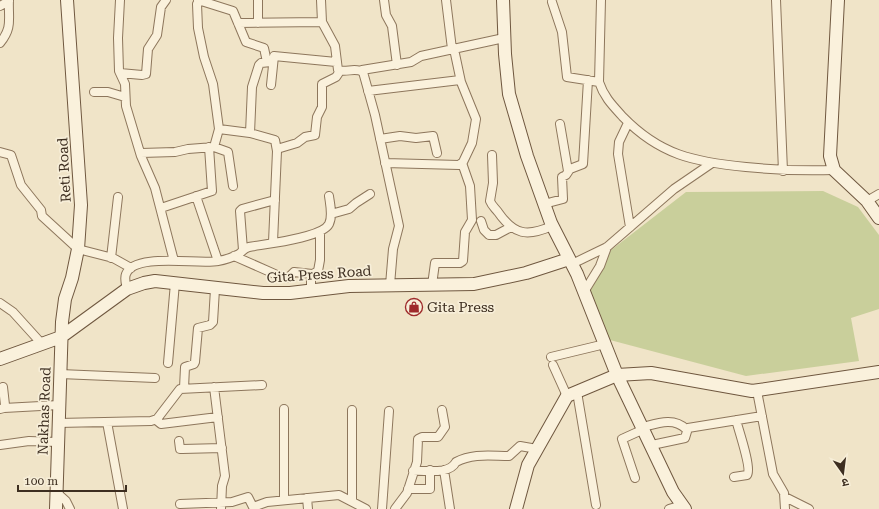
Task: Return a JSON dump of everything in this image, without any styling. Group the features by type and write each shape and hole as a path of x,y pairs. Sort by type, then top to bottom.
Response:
{"main road":[{"name":"Reti Road","path":"61,337 65,300 72,278 78,250 81,197 67,0"},
{"path":"503,0 504,38 509,94 526,156 552,226 584,292 617,375 652,445 673,492 684,507"},
{"path":"838,0 830,156 834,170 867,201 879,218"},
{"name":"Gita Press Road","path":"0,360 61,337 127,289 155,281 215,289 263,293 290,293 349,286 432,285 487,282 570,262"},
{"name":"Nakhas Road","path":"56,509 61,337"},
{"path":"516,509 528,465 572,394 617,375 651,373 757,391 879,372"}],"street":[{"path":"120,0 118,38 120,73 124,84 126,106 140,153 155,188 174,261"},
{"path":"120,73 146,74 148,49 157,35 161,7 166,0"},
{"path":"161,208 213,189 211,147 219,129 213,84 204,57 198,28 197,4 199,0 231,10 246,42 264,48 270,62 271,85"},
{"path":"258,0 258,22"},
{"path":"321,0 322,22 334,46 336,62 338,70 340,71"},
{"path":"384,0 386,15 392,26 396,65"},
{"path":"432,285 435,263 460,264 463,261 465,232 472,220 470,186 462,163 473,140 476,119 460,80 453,49 446,0"},
{"path":"601,0 599,82 608,101 628,122 650,140 672,152 690,159 712,163 783,171 834,170"},
{"path":"776,0 783,171"},
{"path":"0,6 9,1 10,24 0,43"},
{"path":"552,2 562,32 567,77 599,82"},
{"path":"238,23 322,22"},
{"path":"340,71 362,70 411,62 421,56 504,38"},
{"path":"250,133 252,87 259,66 270,62 276,56 336,62"},
{"path":"362,70 380,139 399,226 393,249 390,285"},
{"path":"277,148 297,143 305,137 315,135 318,117 322,107 322,84 336,77 340,71"},
{"path":"368,90 460,80"},
{"path":"544,204 563,199 561,180 568,171 582,166 584,162 588,80"},
{"path":"94,92 108,92 125,97"},
{"path":"628,122 619,142 618,154 630,227"},
{"path":"560,124 568,171"},
{"path":"219,129 250,133 275,140 277,148 273,242"},
{"path":"380,139 400,136 416,138 433,136 437,153"},
{"path":"140,153 175,152 211,147 228,152 233,186"},
{"path":"0,152 7,152 12,156 22,188 40,210 42,216 78,250 111,258 131,268"},
{"path":"492,155 493,183 490,201 502,218 511,227 524,233 533,233 552,226"},
{"path":"385,163 462,163"},
{"path":"570,262 607,247 679,185 712,163"},
{"path":"331,214 349,209 356,202 370,194"},
{"path":"867,201 879,194"},
{"path":"196,196 218,261"},
{"path":"127,289 125,279 126,273 131,268 160,261 218,261 231,257 249,247 320,232 330,223 331,214 329,196"},
{"path":"111,258 118,197"},
{"path":"243,250 240,211 242,209 275,200"},
{"path":"481,221 484,230 489,235 496,235 511,227"},
{"path":"231,257 288,278 294,272 312,274 318,271 320,264 320,232"},
{"path":"584,292 600,266 607,247"},
{"path":"311,290 312,274"},
{"path":"168,363 175,283"},
{"path":"184,388 183,370 195,362 198,328 210,325 213,322 215,289"},
{"path":"0,303 12,312 42,344"},
{"path":"596,505 572,394 552,361 605,344"},
{"path":"60,374 155,378"},
{"path":"58,423 151,421 156,420 177,392 184,388 262,385"},
{"path":"3,387 2,408 59,405"},
{"path":"214,387 225,479 222,486 221,506"},
{"path":"757,391 774,478 785,497 785,509"},
{"path":"284,409 284,500"},
{"path":"352,410 352,501"},
{"path":"396,509 408,488 418,459 418,439 422,437 438,437 445,427 442,410"},
{"path":"382,509 389,411"},
{"path":"686,429 762,416"},
{"path":"156,420 161,424 218,417"},
{"path":"734,477 747,475 749,472 745,450 741,444 736,420"},
{"path":"107,422 123,509"},
{"path":"635,478 622,438 643,428 674,422 682,424 686,429 685,438 652,445"},
{"path":"178,441 180,449 222,448"},
{"path":"0,445 29,442 57,442"},
{"path":"413,471 451,469 456,462 471,456 509,456 522,446 537,449"},
{"path":"408,488 430,490 430,470"},
{"path":"444,470 450,509"},
{"path":"56,492 66,501 70,509"},
{"path":"180,504 221,506 248,497 253,507 267,502 339,495 366,509"},
{"path":"785,497 809,509"},
{"path":"307,498 308,509"},
{"path":"670,509 684,507"}],"green space":[{"path":"823,191 858,207 879,235 879,309 851,318 859,361 746,376 610,340 589,293 606,254 686,192"}],"place":[{"name":"Gita Press","path":"414,307"}]}
